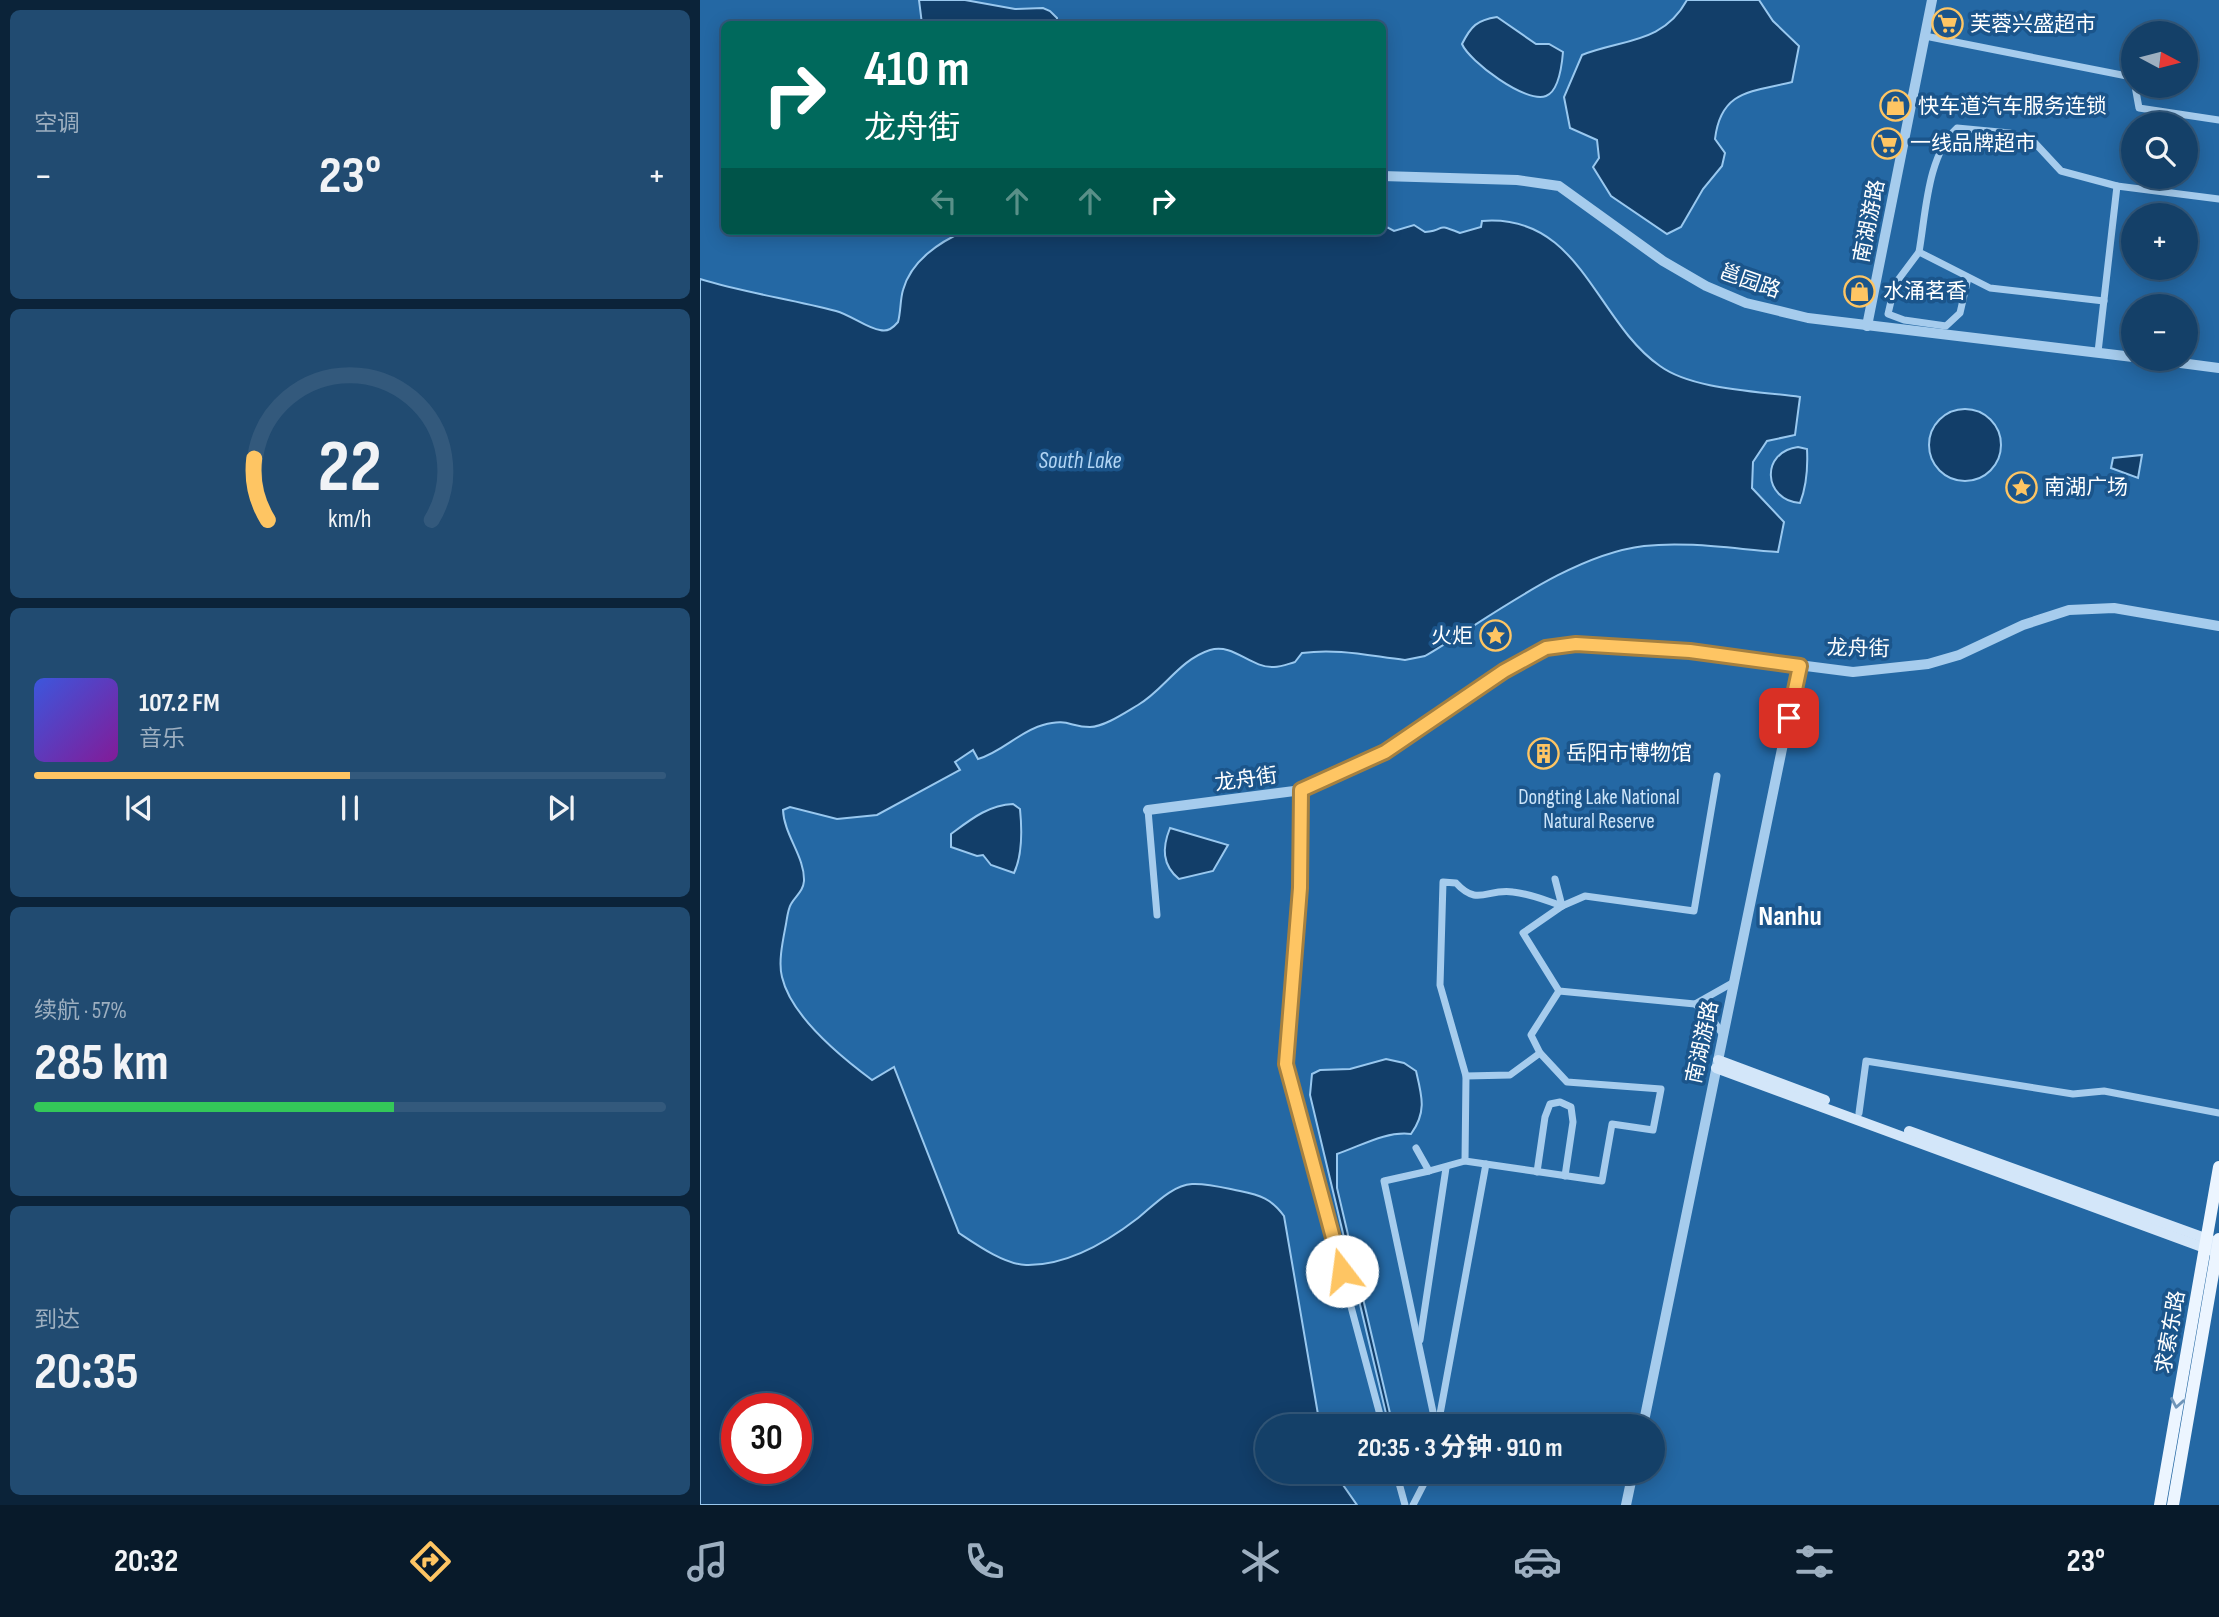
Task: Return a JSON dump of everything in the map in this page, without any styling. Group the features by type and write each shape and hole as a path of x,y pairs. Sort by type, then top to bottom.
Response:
{"main road":[{"path":"1717,1064 1859,1113 2215,1245"},
{"path":"1717,1064 2215,1245"},
{"name":"求索东路","path":"2173,1505 2215,1245 2219,1167"},
{"name":"求索东路","path":"2160,1505 2215,1245"}],"street":[{"name":"南湖游路","path":"1867,326 1932,0"},
{"path":"1925,36 2121,75"},
{"path":"2137,98 2139,108 2219,120"},
{"path":"1968,278 1960,313 1946,326 1904,320 1888,314 1895,284 1919,252 1932,180 1945,139 1957,128 2010,133 2034,142 2061,171 2117,186 2219,199"},
{"name":"邕园路","path":"1386,176 1517,180 1559,186 1663,261 1706,286 1746,303 1808,318 2121,355"},
{"path":"2098,352 2117,186"},
{"path":"1919,252 1951,266 1968,278 2000,290 2104,301"},
{"path":"2198,365 2219,368"},
{"name":"龙舟街","path":"1148,810 1301,790 1385,752 1504,671 1546,648 1576,644 1690,651 1853,672 1928,664 1959,655 2023,625 2069,610 2114,608 2219,626"},
{"name":"南湖游路","path":"1645,1414 1800,666"},
{"path":"1559,991 1524,933 1562,906 1585,896 1695,911 1717,776"},
{"path":"1301,790 1300,888 1286,1064 1381,1414"},
{"path":"1148,810 1157,915"},
{"path":"1555,879 1562,906"},
{"path":"1465,1161 1465,1076 1440,985 1443,882 1456,883 1466,894 1480,897 1510,891 1562,906"},
{"path":"1559,991 1695,1004 1734,982"},
{"path":"1434,1414 1384,1181 1446,1168 1465,1161 1602,1181 1612,1124 1653,1130 1661,1089 1567,1082 1540,1053 1531,1035 1559,991"},
{"path":"1695,1004 1713,1020 1723,1035"},
{"path":"1465,1076 1510,1075 1540,1053"},
{"path":"1859,1113 1866,1061 2073,1094 2104,1091 2219,1113"},
{"path":"1537,1172 1545,1117 1550,1104 1560,1102 1571,1107 1573,1122 1565,1176"},
{"path":"1416,1148 1429,1171"},
{"path":"1439,1414 1486,1164"},
{"path":"1419,1345 1446,1168"},
{"path":"1399,1484 1405,1505"},
{"path":"1413,1505 1424,1484"},
{"path":"1626,1505 1630,1484"}],"green space":[{"name":"Dongting Lake National Natural Reserve","path":"700,0 2219,0 2219,1505 700,1505"}],"water":[{"path":"919,0 965,0 1015,9 1043,8 1057,18 1057,21 922,21"},
{"path":"1687,0 1759,0 1773,21 1799,46 1792,82 1752,91 1732,102 1724,110 1715,139 1725,153 1722,166 1703,189 1681,227 1667,234 1611,196 1593,167 1599,158 1597,140 1570,128 1564,97 1582,55 1654,33 1677,14"},
{"path":"1497,17 1536,44 1549,44 1563,52 1559,77 1554,89 1546,96 1537,97 1512,88 1486,70 1462,44 1472,28 1484,20"},
{"name":"South Lake","path":"1482,221 1515,223 1542,234 1565,251 1638,347 1660,366 1674,374 1708,385 1800,397 1795,435 1767,441 1753,462 1752,488 1784,522 1778,552 1677,544 1644,546 1616,552 1587,562 1531,590 1425,656 1405,660 1328,651 1302,653 1295,662 1274,667 1257,664 1227,650 1210,650 1180,668 1147,699 1108,722 1090,727 1051,723 1035,728 987,756 978,759 973,750 955,762 960,770 877,815 837,819 790,807 783,810 801,863 804,881 801,891 789,908 782,944 781,971 787,992 806,1021 846,1060 872,1080 894,1067 959,1233 1009,1261 1026,1265 1041,1264 1071,1257 1100,1244 1170,1192 1185,1185 1216,1186 1254,1194 1270,1202 1284,1216 1318,1414 1255,1414 1255,1484 1342,1484 1357,1505 700,1505 700,279 836,311 875,329 885,330 898,322 903,290 912,270 936,247 957,235 1386,235 1386,227 1394,231 1414,225 1425,232 1443,227 1460,233 1481,227"},
{"path":"1965,409 1985,415 1995,425 2001,445 1995,465 1985,475 1965,481 1945,475 1935,465 1929,445 1935,425 1945,415"},
{"path":"1798,447 1807,449 1806,483 1800,503 1779,494 1771,476 1777,457"},
{"path":"2142,455 2138,478 2111,468 2113,458"},
{"path":"1013,804 1020,809 1021,833 1019,858 1014,873 991,865 983,855 977,856 951,847 951,834 965,824 987,810"},
{"path":"1170,828 1228,845 1213,871 1179,879 1173,874 1165,856"},
{"path":"1386,1059 1404,1063 1416,1071 1421,1096 1421,1111 1411,1134 1382,1137 1337,1154 1337,1188 1390,1414 1386,1414 1310,1095 1312,1074 1320,1070 1350,1069"}],"place":[{"name":"芙蓉兴盛超市","path":"1947,24"},
{"name":"快车道汽车服务连锁","path":"1895,106"},
{"name":"一线品牌超市","path":"1887,143"},
{"name":"水涌茗香","path":"1860,291"},
{"name":"南湖广场","path":"2021,487"},
{"name":"火炬","path":"1496,636"},
{"name":"岳阳市博物馆","path":"1543,753"}],"district":[{"name":"Nanhu","path":"1790,915"}],"route":[{"path":"1342,1271 1286,1064 1303,835 1301,790 1385,752 1504,671 1546,648 1576,644 1690,651 1800,666 1789,718"}]}
